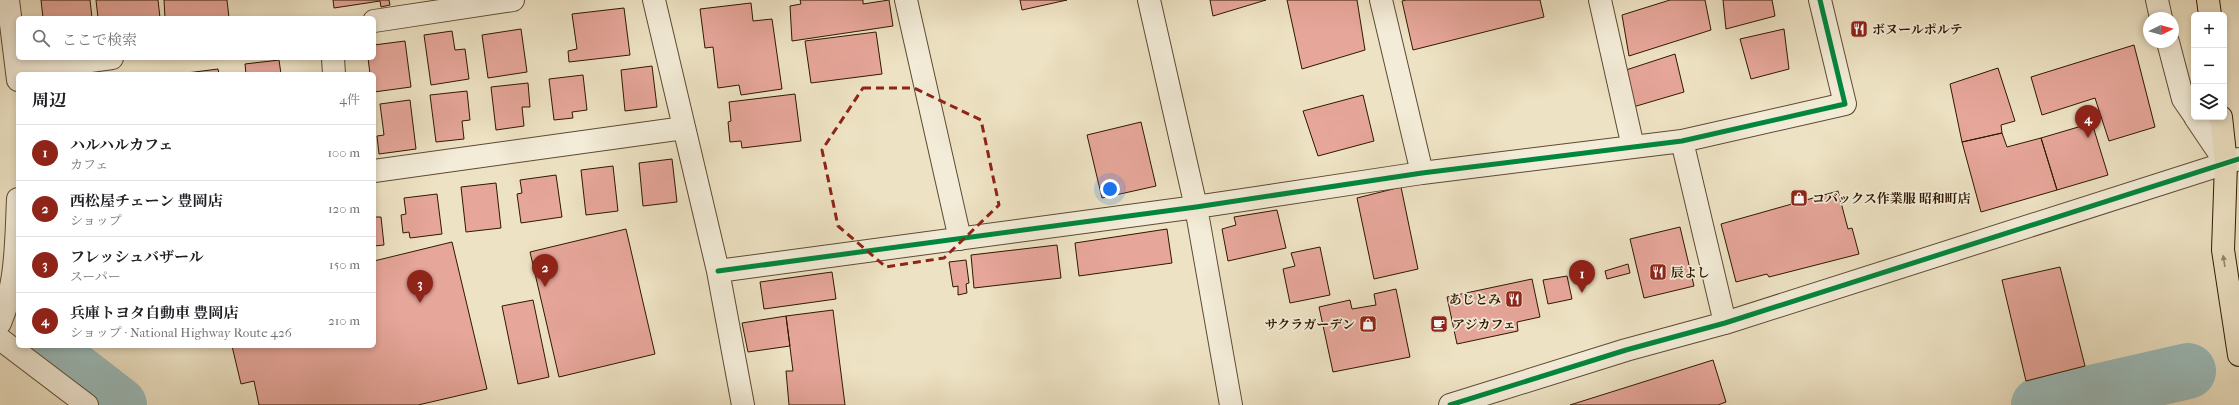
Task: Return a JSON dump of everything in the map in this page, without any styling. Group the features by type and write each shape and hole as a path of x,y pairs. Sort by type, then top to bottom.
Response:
{"highway":[{"path":"2208,0 2210,12"},
{"path":"2222,120 2239,187"},
{"path":"2232,161 2222,250 2239,355"}],"street":[{"path":"8,0 17,72"},
{"path":"376,20 424,7 513,0"},
{"path":"654,0 718,271 743,405"},
{"path":"906,0 960,239"},
{"path":"1149,0 1196,207 1231,405"},
{"path":"1381,0 1422,173"},
{"path":"1600,0 1633,147"},
{"path":"718,271 1196,207 1422,173 1682,141 1845,104 1820,0"},
{"path":"2157,0 2160,12"},
{"path":"2170,48 2184,99 2191,110"},
{"path":"39,72 102,60"},
{"path":"333,60 334,72"},
{"path":"1450,405 1626,350 1725,323 2232,161 2198,120"},
{"path":"376,171 684,128"},
{"path":"1682,141 1725,323"},
{"path":"0,322 8,301 13,280 16,239"},
{"path":"0,339 87,405"}],"highlighted area":[{"path":"863,88 914,88 981,120 999,205 944,258 886,267 838,226 822,150"}],"building":[{"path":"41,0 90,0 92,16 43,16"},
{"path":"96,0 158,0 160,16 98,16"},
{"path":"164,0 227,0 229,16 165,16"},
{"path":"333,0 389,0 390,5 381,7 380,1 334,8"},
{"path":"800,0 863,0 863,4 889,0 893,26 792,41 790,6 801,4"},
{"path":"1020,0 1067,0 1022,10"},
{"path":"1210,0 1266,0 1213,16"},
{"path":"1287,0 1357,0 1365,50 1302,69"},
{"path":"1540,0 1544,17 1413,50 1402,1"},
{"path":"1670,0 1705,0 1711,30 1629,56 1622,15"},
{"path":"1723,0 1772,0 1775,16 1726,29"},
{"path":"751,3 753,21 772,19 782,89 741,95 739,85 718,88 713,47 705,48 700,9"},
{"path":"624,8 630,55 569,62 568,51 577,49 572,14"},
{"path":"521,29 527,72 488,78 482,35"},
{"path":"1784,29 1789,69 1751,79 1740,39"},
{"path":"452,31 455,50 465,49 469,79 431,85 424,35"},
{"path":"876,32 882,74 811,83 805,41"},
{"path":"405,41 411,87 376,92 376,72 370,72 368,60 376,60 376,45"},
{"path":"2134,45 2155,127 2109,141 2095,98 2042,115 2031,77"},
{"path":"1675,54 1684,92 1633,107 1626,70"},
{"path":"279,60 281,72 246,72 245,64"},
{"path":"652,66 657,107 625,111 621,70"},
{"path":"1998,68 2015,121 2001,125 2002,133 1962,142 1950,84"},
{"path":"218,69 219,72 195,72"},
{"path":"583,75 587,110 572,112 573,118 554,120 549,79"},
{"path":"528,83 530,107 522,107 524,126 496,130 491,87"},
{"path":"467,91 470,120 462,121 464,139 436,142 430,95"},
{"path":"795,94 801,141 742,148 741,141 730,142 728,122 731,121 729,102"},
{"path":"1363,95 1374,141 1318,156 1303,111"},
{"path":"410,100 416,149 379,154 377,136 384,135 380,104"},
{"path":"1141,122 1156,186 1102,198 1087,135"},
{"path":"2092,123 2108,175 2057,190 2041,138"},
{"path":"2002,133 2007,147 2041,138 2057,190 1981,212 1962,142"},
{"path":"672,159 677,202 643,206 639,163"},
{"path":"613,166 618,211 586,215 581,170"},
{"path":"556,175 562,217 521,223 517,194 522,193 520,180"},
{"path":"496,183 501,228 466,232 461,187"},
{"path":"1401,187 1418,269 1374,279 1357,198"},
{"path":"1838,191 1848,229 1852,228 1859,254 1769,277 1767,274 1736,282 1721,224"},
{"path":"437,194 442,234 410,238 409,232 403,233 401,215 406,214 404,198"},
{"path":"1277,210 1286,248 1228,261 1222,229 1236,225 1234,217"},
{"path":"376,217 381,217 384,245 376,246"},
{"path":"1680,227 1694,286 1644,298 1630,239"},
{"path":"626,229 655,354 559,377 530,252"},
{"path":"1167,229 1172,263 1079,276 1075,243"},
{"path":"452,242 487,389 418,405 259,405 254,381 241,384 232,348 376,348 376,261"},
{"path":"1057,245 1061,278 974,288 971,255"},
{"path":"1320,247 1330,295 1290,303 1283,269 1295,266 1291,253"},
{"path":"966,260 969,283 966,284 967,293 958,295 958,286 953,287 949,262"},
{"path":"1628,264 1630,273 1607,279 1605,271"},
{"path":"2060,267 2085,366 2026,381 2002,280"},
{"path":"832,272 836,299 764,309 760,282"},
{"path":"1567,276 1572,299 1548,304 1543,280"},
{"path":"1532,279 1540,317 1517,322 1518,331 1457,344 1447,297"},
{"path":"1396,289 1410,357 1333,372 1319,307 1350,300 1352,309 1376,305 1374,294"},
{"path":"533,300 549,377 518,384 502,306"},
{"path":"833,310 845,405 789,405 786,371 793,371 786,316"},
{"path":"786,316 790,346 748,352 742,323"},
{"path":"1713,360 1726,402 1718,405 1570,405"}],"waterway":[{"path":"46,348 119,405"},
{"path":"2039,405 2188,371"}],"cycle path":[{"path":"718,271 1196,207 1422,173 1682,141 1845,104 1820,0"},
{"path":"1450,405 1626,350 1725,323 2239,159"}],"place":[{"name":"ボヌールポルテ","path":"1859,29"},
{"name":"兵庫トヨタ自動車 豊岡店","path":"2088,138"},
{"name":"コバックス作業服 昭和町店","path":"1799,198"},
{"name":"辰よし","path":"1658,272"},
{"name":"西松屋チェーン 豊岡店","path":"545,287"},
{"name":"ハルハルカフェ","path":"1582,293"},
{"name":"あじとみ","path":"1514,299"},
{"name":"フレッシュバザール","path":"420,303"},
{"name":"サクラガーデン","path":"1368,324"},
{"name":"アジカフェ","path":"1439,324"}]}
